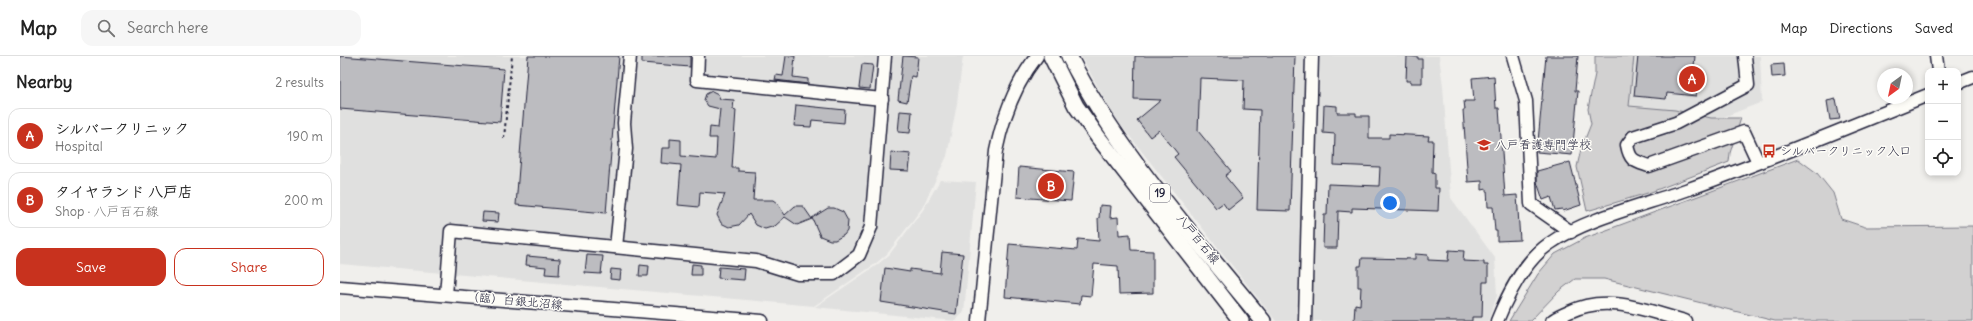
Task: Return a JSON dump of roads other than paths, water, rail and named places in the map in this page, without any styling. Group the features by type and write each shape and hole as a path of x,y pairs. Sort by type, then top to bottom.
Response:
{"main road":[{"name":"八戸百石線","path":"1051,56 1076,106 1098,138 1241,321"},
{"name":"八戸百石線","path":"1069,56 1106,122 1129,154 1263,321"}],"street":[{"path":"616,247 626,149 624,123 630,56"},
{"path":"698,56 697,80 882,99"},
{"path":"446,295 451,231 756,261 798,274 834,274 859,255 871,226 886,56"},
{"path":"979,321 994,165 1001,126 1009,104 1037,56"},
{"path":"1306,321 1312,56"},
{"path":"1513,56 1526,101 1531,204 1571,232"},
{"path":"1745,56 1748,85 1676,123 1633,136 1627,144 1629,155 1636,162 1649,166 1744,132 1758,162"},
{"path":"1936,56 1938,68"},
{"path":"1961,82 1973,77"},
{"path":"1498,321 1503,306 1525,268 1548,244 1571,232 1758,162 1925,96"},
{"name":"（臨）白銀北沼線","path":"340,287 762,321"},
{"path":"1552,321 1576,308 1602,303 1625,304 1685,321"}],"place":[{"name":"シルバークリニック","path":"1692,79"},
{"name":"八戸看護専門学校","path":"1484,145"},
{"name":"シルバークリニック入口","path":"1769,151"},
{"name":"タイヤランド 八戸店","path":"1051,186"}]}
